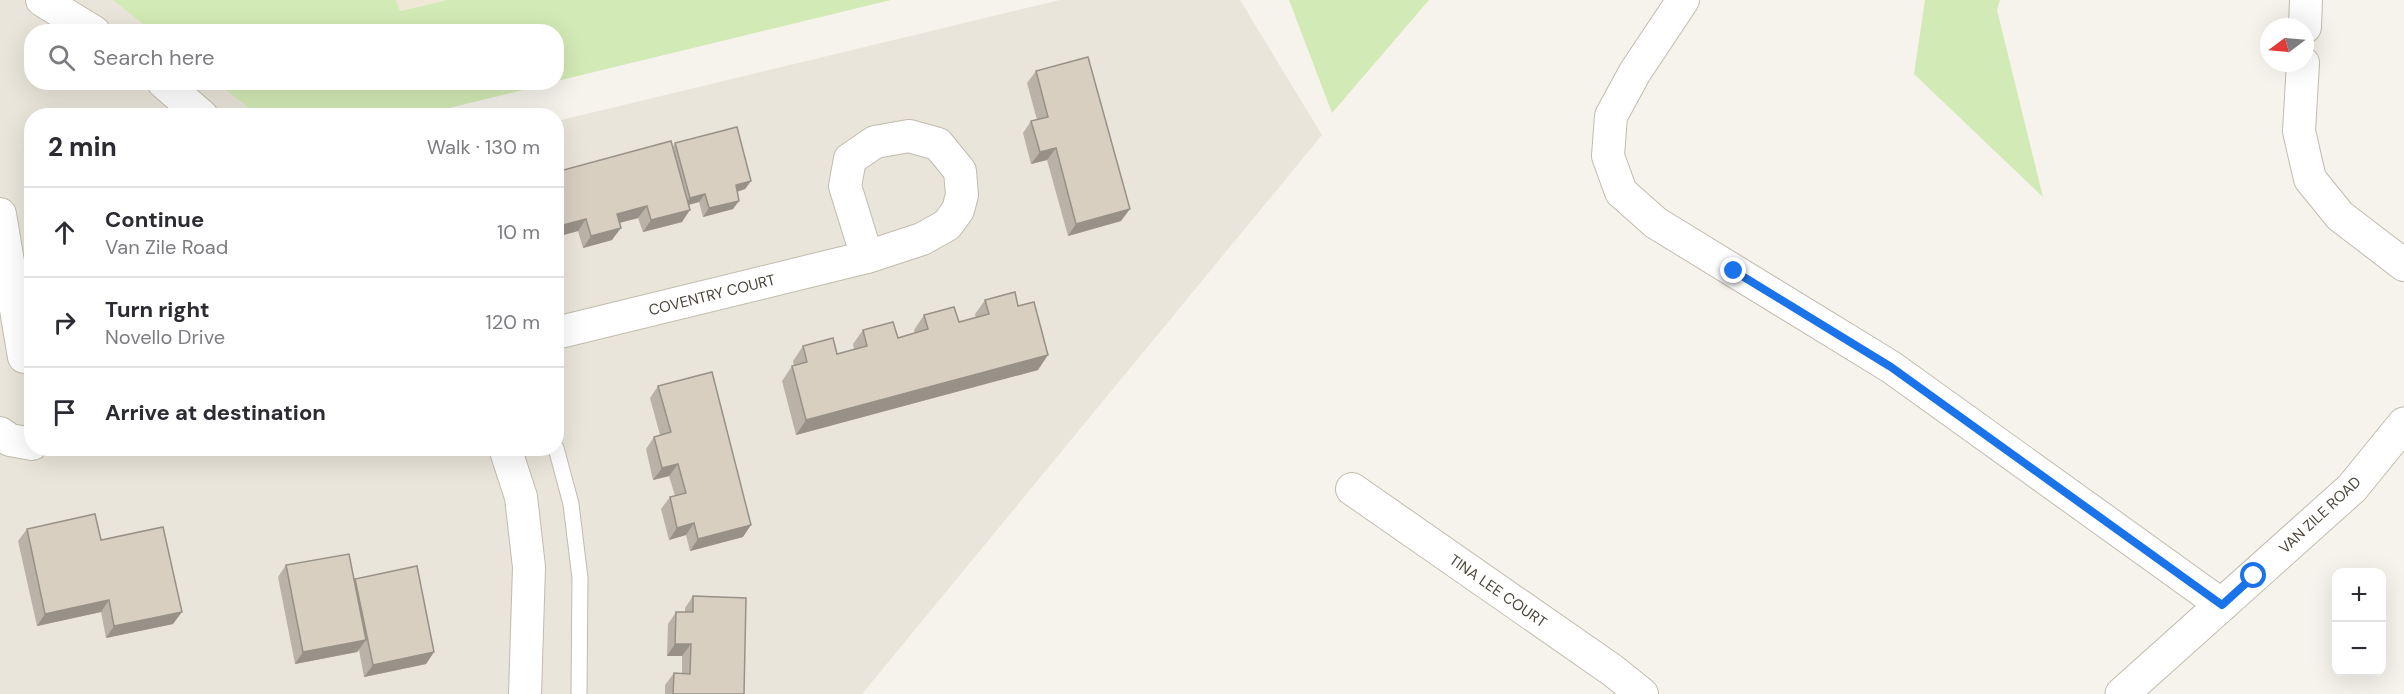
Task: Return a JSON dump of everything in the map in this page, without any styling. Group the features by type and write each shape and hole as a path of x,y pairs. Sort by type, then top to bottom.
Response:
{"street":[{"path":"42,0 82,24"},
{"path":"1683,0 1635,72 1611,116 1608,156 1621,192 1656,223 1891,367 2222,605"},
{"path":"2305,18 2306,0"},
{"path":"2302,72 2299,131 2310,179 2340,216 2404,265"},
{"path":"172,90 193,108"},
{"path":"0,213 19,361"},
{"name":"COVENTRY COURT","path":"564,331 867,257"},
{"name":"VAN ZILE ROAD","path":"2131,691 2352,488 2404,424"},
{"path":"0,433 10,440 24,443"},
{"path":"508,456 521,497 529,567 525,694"},
{"name":"TINA LEE COURT","path":"1352,489 1612,670 1642,694"}],"lane":[{"path":"558,456 571,504 580,578 579,694"}],"shaded area":[{"path":"0,0 142,0 173,24 24,24 24,90 255,90 279,108 24,108 24,456 564,456 564,119 1060,0 1240,0 1322,135 862,694 0,694"},
{"path":"396,0 447,0 399,11"}],"green space":[{"path":"113,0 396,0 400,11 447,0 891,0 564,79 564,24 143,24"},
{"path":"1289,0 1429,0 1332,113"},
{"path":"1925,0 2000,0 1997,10 2043,197 1914,74"},
{"path":"226,90 523,90 449,108 249,108"}],"building":[{"path":"1088,57 1130,209 1076,224 1056,148 1040,152 1031,121 1048,117 1036,71"},
{"path":"737,127 751,181 736,185 739,201 709,208 705,194 690,198 675,143"},
{"path":"671,141 690,210 651,220 647,206 617,214 621,228 591,236 586,219 564,225 564,170"},
{"path":"1015,292 1018,306 1034,302 1048,355 806,420 792,366 807,362 803,346 833,338 837,354 867,346 863,330 893,322 898,338 928,329 924,315 954,307 959,322 989,314 985,300"},
{"path":"712,372 751,525 698,539 694,523 677,528 670,497 686,493 678,464 662,468 654,437 671,432 658,386"},
{"path":"95,514 101,540 163,527 182,612 114,626 109,600 45,614 27,529"},
{"path":"349,554 366,640 303,652 286,565"},
{"path":"417,566 434,652 373,665 355,579"},
{"path":"693,596 746,598 744,694 673,694 674,673 690,674 691,644 675,644 676,612 693,612"}],"route":[{"path":"1734,271 1891,367 2222,605 2254,576"}]}
